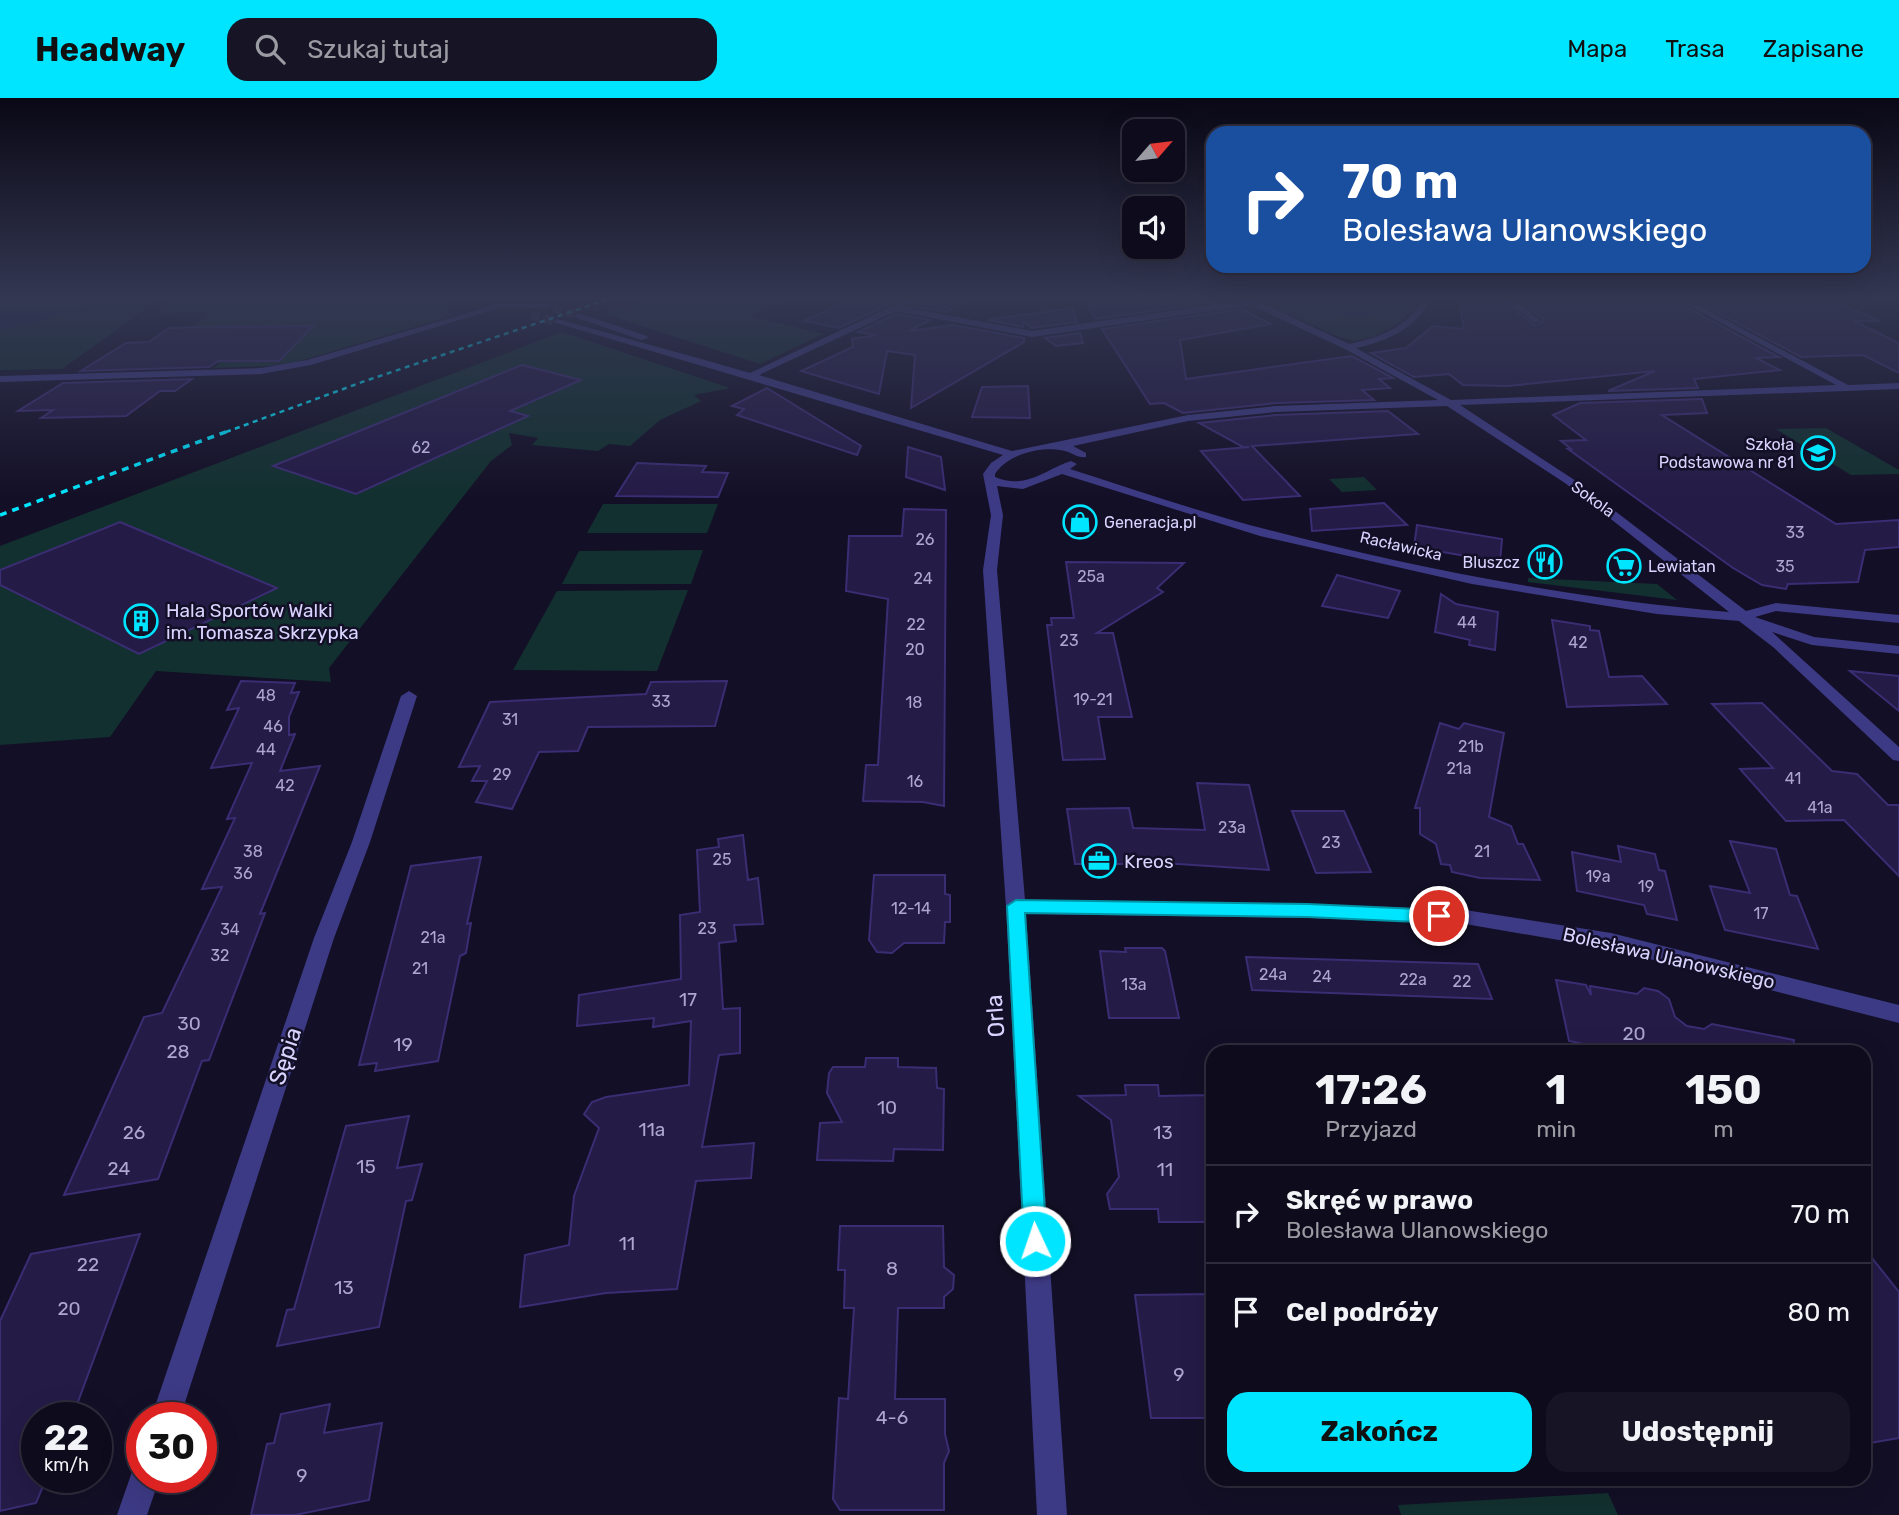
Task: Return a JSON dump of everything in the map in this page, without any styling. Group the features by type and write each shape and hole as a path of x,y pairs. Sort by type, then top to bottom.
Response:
{"street":[{"path":"0,379 271,370 293,365"},
{"path":"714,365 1013,456"},
{"path":"750,376 774,365"},
{"name":"Sokola","path":"1381,365 1447,401 1614,514 1778,644 1899,756"},
{"path":"1804,365 1847,388"},
{"path":"1135,430 1082,455 1061,470 1024,485 1005,485 992,480 989,474 991,468 1013,456 1060,445 1135,430 1227,412 1447,401 1899,386"},
{"path":"1060,445 1073,448 1082,455"},
{"name":"Racławicka","path":"1061,470 1265,533 1472,580 1657,610 1741,617 1812,641 1899,650"},
{"name":"Orla","path":"992,480 991,494 1001,510 990,570 1016,906 1052,1515"},
{"path":"1015,496 1024,485"},
{"name":"Racławicka","path":"1741,617 1776,607 1899,619"},
{"name":"Sępia","path":"170,1402 324,938 361,842 410,696"},
{"name":"Bolesława Ulanowskiego","path":"1016,906 1308,911 1465,917 1611,941 1899,1014"},
{"path":"132,1515 140,1493"}],"green space":[{"path":"0,365 67,365 62,369 0,370"},
{"path":"217,365 273,365 267,366 213,368"},
{"path":"475,365 661,365 730,388 694,395 701,401 660,420 630,446 609,444 598,451 532,445 538,438 509,433 512,445 491,461 329,668 331,682 156,671 110,737 0,745 0,546"},
{"path":"1826,428 1899,470 1899,474 1851,475 1776,429"},
{"path":"1364,477 1377,490 1342,492 1329,479"},
{"path":"603,504 718,504 707,533 587,533"},
{"path":"703,550 691,584 562,584 579,551"},
{"path":"1528,578 1657,584 1677,600 1528,582"},
{"path":"688,590 657,671 513,670 557,591"},
{"path":"1608,1493 1618,1515 1401,1515 1398,1505"}],"building":[{"path":"90,365 212,365 209,367 81,371"},
{"path":"522,365 581,380 510,411 528,416 356,494 273,466"},
{"path":"814,365 884,365 879,394 801,371"},
{"path":"914,365 984,365 911,408"},
{"path":"1125,365 1184,365 1186,379 1286,365 1369,365 1393,378 1379,379 1390,388 1362,390 1374,400 1276,403 1183,413 1164,403 1150,404"},
{"path":"1393,365 1770,365 1780,370 1694,379 1698,388 1608,391 1655,371 1508,386 1463,385 1449,374 1414,377"},
{"path":"1883,365 1899,365 1899,373"},
{"path":"192,379 175,391 160,391 126,416 41,418 53,410 18,411 63,383"},
{"path":"1028,386 1030,418 972,417 982,387"},
{"path":"767,388 861,446 857,455 737,415 744,409 732,406"},
{"path":"1702,399 1707,413 1662,415 1836,524 1899,520 1899,547 1865,550 1858,582 1788,584 1786,589 1762,585 1733,568 1568,449 1571,449 1561,441 1586,440 1553,415 1580,403"},
{"path":"1388,411 1418,434 1252,446 1300,496 1243,500 1201,451 1249,447 1243,447 1199,423 1276,415"},
{"path":"908,447 941,457 945,490 906,477"},
{"path":"637,463 706,466 702,472 728,473 718,497 616,496"},
{"path":"1384,503 1407,525 1312,531 1310,509"},
{"path":"904,509 946,510 944,806 923,802 863,801 866,765 878,765 888,599 846,591 849,536 902,536"},
{"name":"Hala Sportów Walki im. Tomasza Skrzypka","path":"120,522 277,588 139,654 0,585 0,570"},
{"path":"1417,525 1502,539 1500,562 1414,547"},
{"path":"1066,562 1184,563 1157,588 1163,592 1097,633 1113,633 1132,717 1098,717 1105,759 1063,760 1047,625 1052,625 1051,618 1074,618"},
{"path":"1337,575 1400,591 1388,618 1322,606"},
{"path":"1441,594 1456,604 1498,612 1495,650 1469,645 1470,640 1435,632"},
{"path":"1552,620 1590,626 1590,630 1599,631 1609,677 1642,676 1667,704 1567,707"},
{"path":"1850,671 1899,676 1899,711"},
{"path":"241,681 295,683 291,693 299,692 289,717 289,735 295,734 280,771 320,766 260,914 265,913 209,1060 202,1061 158,1179 64,1195 144,1017 162,1013 222,887 202,889 235,818 227,819 252,763 211,768 239,708 227,710"},
{"path":"727,681 715,726 588,727 578,751 539,752 512,809 476,802 487,781 472,781 480,766 459,767 490,702 646,694 651,682"},
{"path":"1762,703 1832,771 1857,774 1888,805 1899,805 1899,876 1844,820 1786,821 1740,769 1773,768 1712,704"},
{"path":"1440,723 1459,729 1464,723 1504,733 1489,817 1511,826 1518,844 1523,844 1540,880 1480,878 1452,872 1450,865 1441,864 1436,844 1420,834 1420,808 1415,808"},
{"path":"1197,783 1249,785 1269,870 1178,864 1075,864 1067,809 1129,808 1133,828 1205,830"},
{"path":"1292,811 1344,811 1371,872 1316,873"},
{"path":"743,835 748,880 758,878 763,924 734,925 736,941 719,943 723,1009 740,1008 740,1053 719,1055 702,1147 754,1143 751,1178 696,1181 677,1289 606,1293 520,1307 525,1255 569,1245 574,1196 599,1128 584,1114 592,1102 606,1097 689,1085 691,1021 653,1027 654,1018 577,1026 579,995 681,979 680,915 700,912 697,850 719,847 718,839"},
{"path":"1730,841 1776,849 1790,895 1797,896 1818,949 1725,930 1710,886 1750,893"},
{"path":"1618,846 1655,854 1659,870 1665,871 1677,920 1647,914 1644,905 1577,891 1572,852 1621,862"},
{"path":"481,857 467,924 471,923 466,953 460,956 438,1061 375,1071 377,1063 359,1065 411,866"},
{"path":"874,875 945,875 945,894 950,895 950,922 945,922 944,943 904,943 892,953 877,952 869,940"},
{"path":"1125,948 1162,948 1165,951 1179,1018 1109,1018 1100,951 1126,952"},
{"path":"1246,957 1478,964 1492,999 1252,990"},
{"path":"1556,980 1586,985 1591,995 1590,986 1637,994 1644,988 1658,991 1669,999 1675,1017 1687,1026 1704,1029 1712,1024 1794,1040 1794,1045 1584,1045 1569,1041"},
{"path":"866,1058 898,1058 898,1067 936,1068 937,1088 944,1089 943,1150 894,1149 893,1161 817,1160 820,1123 842,1122 827,1093 829,1073 833,1067 865,1067"},
{"path":"1125,1085 1158,1085 1159,1096 1206,1095 1206,1222 1159,1222 1158,1209 1110,1209 1107,1194 1119,1177 1111,1120 1079,1096 1126,1095"},
{"path":"409,1116 397,1168 422,1164 412,1200 406,1201 379,1327 277,1346 287,1310 294,1309 346,1126"},
{"path":"840,1226 943,1226 944,1267 954,1275 953,1289 944,1297 944,1308 898,1308 895,1399 945,1399 945,1434 949,1451 944,1463 944,1510 840,1510 833,1499 839,1398 848,1399 854,1308 844,1308 845,1270 838,1270"},
{"path":"140,1234 78,1402 21,1402 21,1493 40,1493 36,1503 0,1511 0,1321 31,1254"},
{"path":"1871,1257 1899,1292 1899,1438 1871,1443"},
{"path":"1206,1294 1206,1418 1151,1418 1135,1295"},
{"path":"330,1404 324,1433 382,1423 369,1500 295,1515 251,1515 267,1444 274,1443 281,1414"}],"railway":[{"path":"226,432 412,365"},
{"path":"0,515 231,430"}],"place":[{"name":"Szkoła Podstawowa nr 81","path":"1818,453"},
{"name":"Generacja.pl","path":"1080,522"},
{"name":"Bluszcz","path":"1545,562"},
{"name":"Lewiatan","path":"1624,566"},
{"name":"Hala Sportów Walki im. Tomasza Skrzypka","path":"141,621"},
{"name":"Kreos","path":"1099,861"}],"route":[{"path":"1035,1241 1016,906 1439,916"}]}
